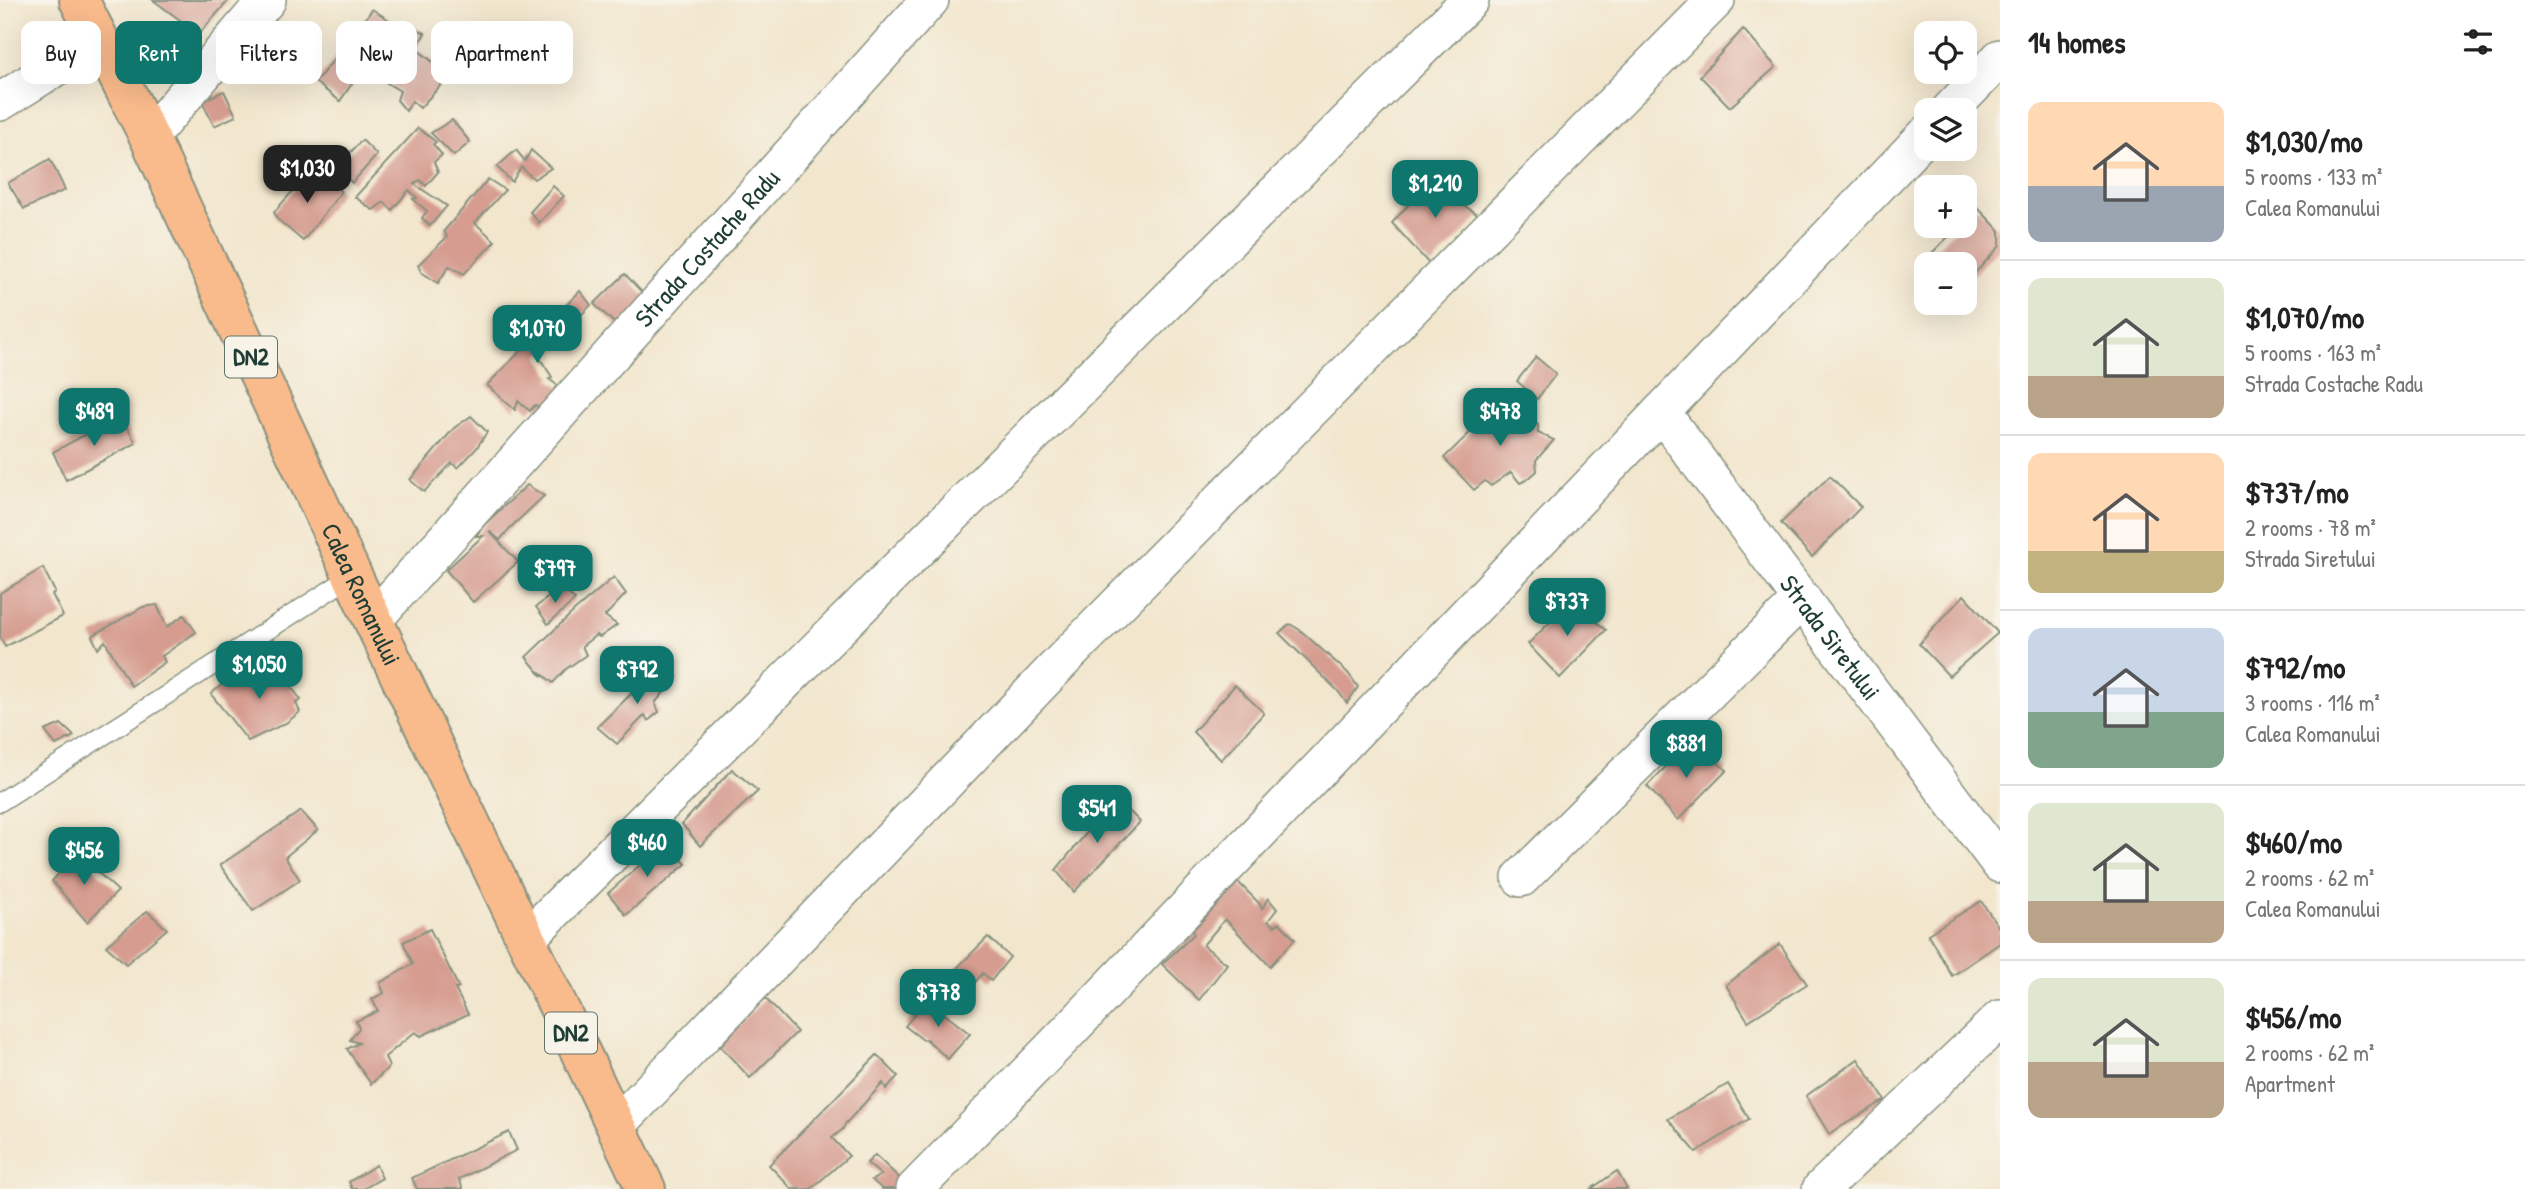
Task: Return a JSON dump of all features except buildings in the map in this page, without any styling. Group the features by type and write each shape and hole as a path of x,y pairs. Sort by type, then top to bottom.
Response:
{"main road":[{"name":"Calea Romanului","path":"79,0 90,21"},
{"name":"Calea Romanului","path":"101,44 149,137 352,576 646,1189"}],"street":[{"path":"149,137 267,0"},
{"name":"Strada Costache Radu","path":"373,620 929,0"},
{"path":"526,939 1469,0"},
{"path":"616,1126 1064,659 1716,0"},
{"path":"1962,98 2000,58"},
{"path":"0,102 29,84"},
{"path":"915,1189 1914,148"},
{"name":"Strada Siretului","path":"1661,412 2000,864"},
{"path":"1521,878 1802,599"},
{"path":"1821,1189 2000,1019"}],"lane":[{"path":"0,802 352,576"}]}
